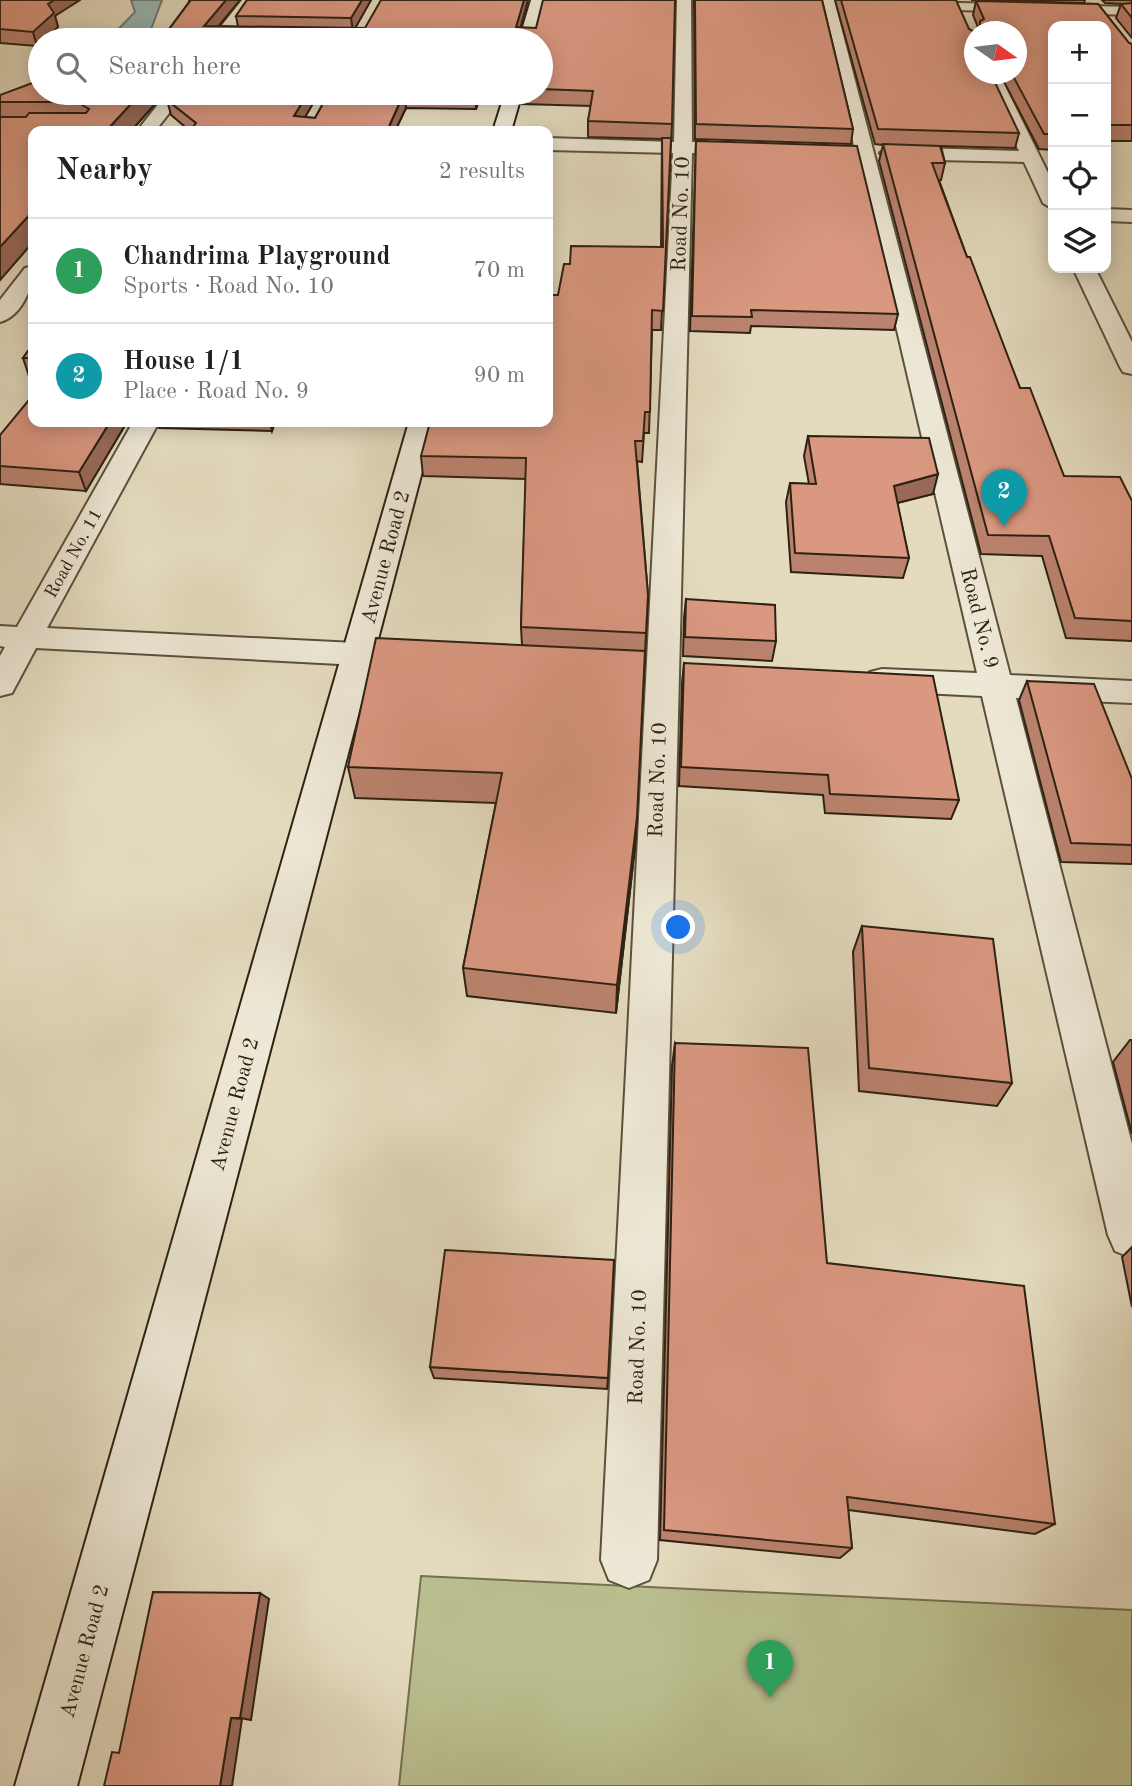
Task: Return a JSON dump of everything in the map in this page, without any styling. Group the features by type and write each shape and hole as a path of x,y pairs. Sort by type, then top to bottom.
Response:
{"street":[{"path":"227,28 250,0"},
{"path":"530,28 538,0"},
{"name":"Road No. 10","path":"629,1560 683,147 684,0"},
{"name":"Road No. 9","path":"827,0 852,152 996,685 1132,1235"},
{"path":"966,21 957,3 1097,5 1132,11"},
{"path":"1097,5 1116,32"},
{"path":"996,84 1048,193"},
{"path":"150,126 167,105"},
{"path":"503,126 510,105"},
{"path":"553,144 722,148"},
{"path":"852,152 1031,157"},
{"path":"1111,215 1132,216"},
{"path":"1086,273 1132,367"},
{"path":"0,315 28,279"},
{"name":"Road No. 11","path":"0,685 13,637 143,427"},
{"name":"Avenue Road 2","path":"47,1786 421,427"},
{"path":"13,637 427,657"},
{"path":"856,678 1132,692"}],"green space":[{"path":"421,1576 1132,1610 1132,1786 399,1786"}],"water":[{"path":"131,0 162,0 152,28 120,28 135,12"}],"building":[{"path":"0,0 54,0 48,4 54,13 37,28 28,28 28,32 0,29"},
{"path":"191,0 226,0 204,26 365,28 170,28"},
{"path":"247,0 362,0 351,18 236,16"},
{"path":"381,0 524,0 516,27 536,28 365,28"},
{"path":"543,0 675,0 672,124 588,121 593,91 553,89 553,28 536,28"},
{"path":"695,0 822,0 853,129 696,124"},
{"path":"841,0 956,0 965,21 964,84 996,84 1019,133 878,129"},
{"path":"976,1 1098,4 1132,44 1132,125 1111,125 1111,21 1048,21 1048,134 1044,134 1017,84 1027,84 1027,21 980,21 984,19"},
{"path":"1132,3 1132,18 1121,4"},
{"path":"28,85 28,102 0,102 0,95"},
{"path":"82,105 130,105 111,126 28,126 28,216 0,247 0,117 26,117 29,113 86,113 89,109"},
{"path":"173,105 301,105 294,116 315,118 322,105 399,105 389,126 194,126 196,123"},
{"path":"662,138 671,138 663,311 652,310 650,412 645,412 643,441 635,441 648,595 646,633 521,627 526,458 421,456 429,427 553,427 553,295 558,295 564,264 570,264 571,246 663,247"},
{"path":"696,141 857,146 898,314 751,310 752,317 692,316"},
{"path":"883,144 940,146 945,163 932,163 967,257 970,257 1020,388 1030,388 1064,476 1120,477 1132,501 1132,621 1075,618 1049,536 988,535"},
{"path":"28,401 28,427 107,427 79,472 0,466 0,435"},
{"path":"808,436 929,438 938,474 894,486 909,558 795,553 790,483 816,484"},
{"path":"686,599 775,605 776,641 685,637"},
{"path":"376,638 645,651 637,817 617,985 463,968 502,773 348,767"},
{"path":"684,663 933,676 959,800 830,794 828,775 681,767"},
{"path":"1027,681 1094,684 1132,779 1132,845 1071,843"},
{"path":"862,926 993,939 1012,1083 869,1068"},
{"path":"675,1043 808,1048 827,1263 1024,1286 1055,1524 847,1497 852,1548 664,1530"},
{"path":"445,1250 614,1260 608,1378 430,1367"},
{"path":"153,1592 260,1593 240,1718 231,1718 220,1786 104,1786 112,1752 119,1753"}],"place":[{"name":"House 1/1","path":"1004,527"},
{"name":"Chandrima Playground","path":"770,1698"}]}
